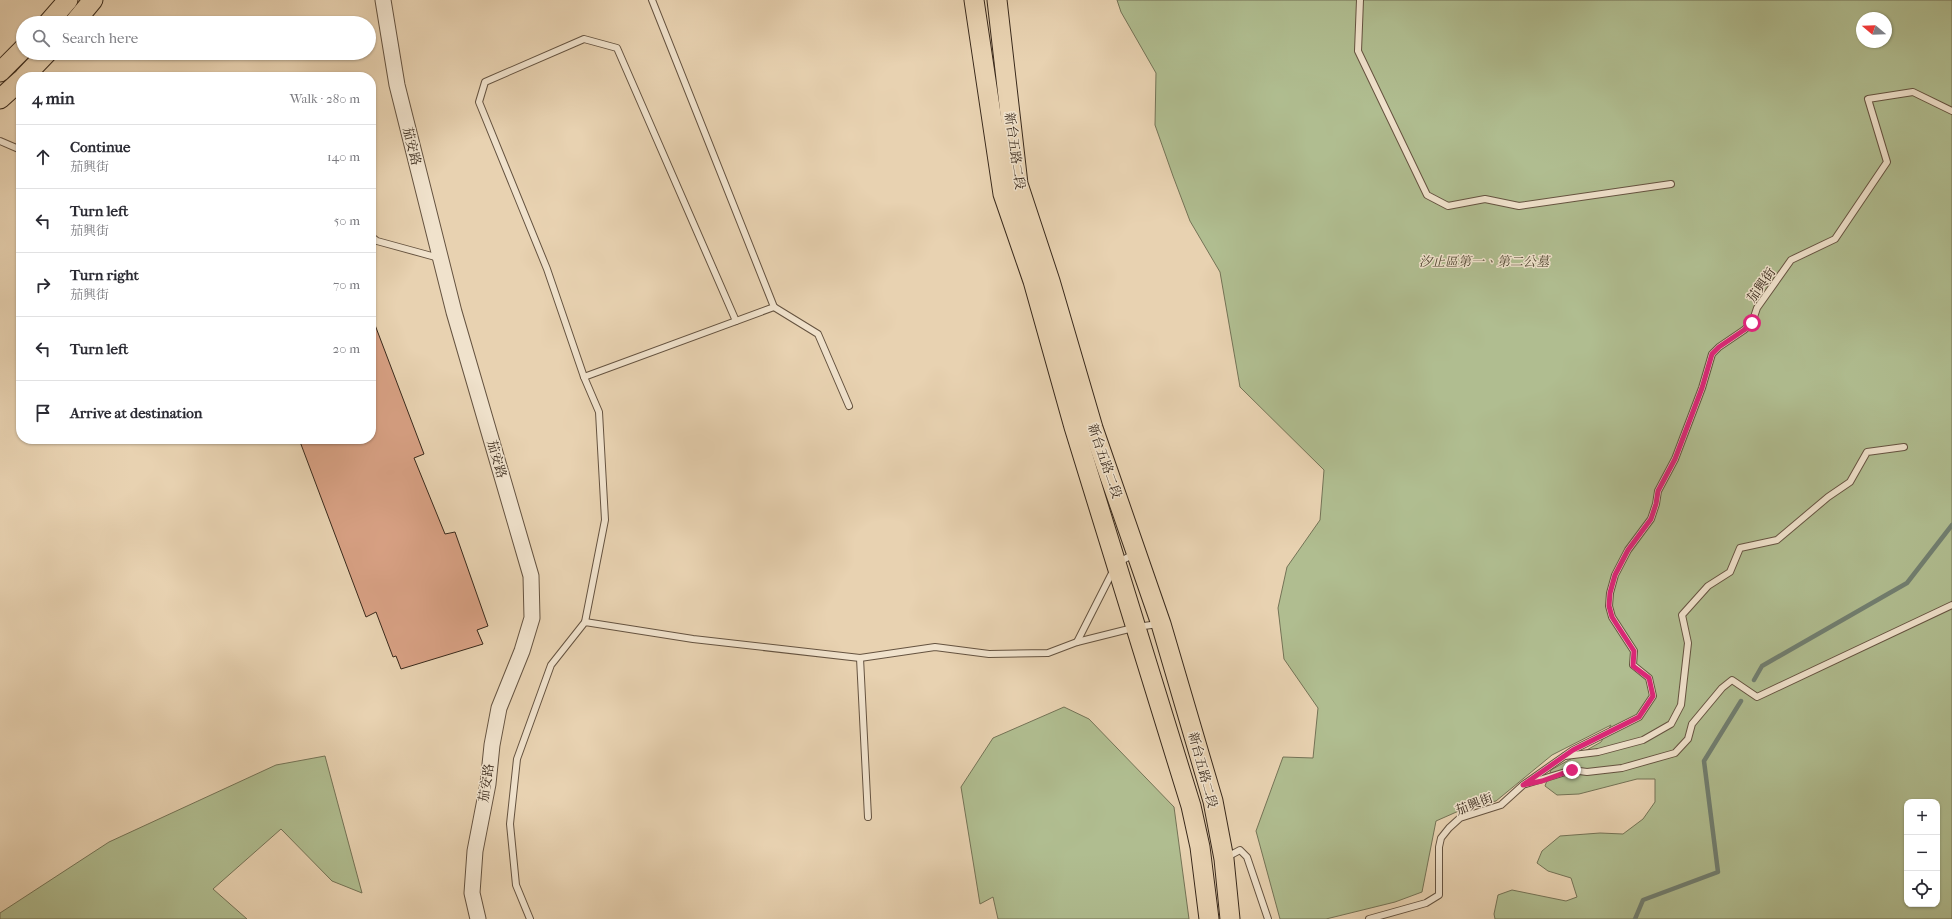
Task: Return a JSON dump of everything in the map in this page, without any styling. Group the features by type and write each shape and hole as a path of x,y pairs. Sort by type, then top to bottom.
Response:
{"main road":[{"path":"54,16 68,0"},
{"path":"80,16 93,0"},
{"name":"新台五路二段","path":"974,0 1003,194 1033,281 1074,427 1137,627 1191,806 1200,847 1209,919"},
{"name":"新台五路二段","path":"997,0 1018,184 1050,281 1092,428 1161,624 1213,802 1224,859 1230,919"},
{"path":"0,72 16,56"},
{"path":"29,72 40,60"},
{"path":"0,99 16,85"}],"street":[{"name":"茄安路","path":"383,0 397,85 454,312 531,576 532,618 522,652 499,708 492,745 488,784 475,851 472,893 478,919"}],"lane":[{"path":"652,0 774,307 818,334 850,406"},
{"path":"1360,0 1358,51 1427,195 1448,206 1485,199 1518,206 1671,184"},
{"path":"530,919 516,885 510,824 517,759 551,665 585,622 605,520 599,412 584,378 547,269 480,102 485,82 584,39 617,48 736,322"},
{"name":"茄興街","path":"1368,919 1426,903 1438,895 1439,847 1441,838 1448,828 1460,818 1501,805 1523,785 1573,750 1639,717 1653,696 1649,678 1633,666 1634,651 1612,617 1609,606 1610,593 1615,575 1628,550 1651,519 1656,504 1658,491 1675,459 1702,388 1712,354 1719,347 1752,323 1757,308 1791,260 1835,239 1887,162 1868,99 1913,92 1952,111"},
{"path":"0,141 16,148"},
{"path":"376,240 441,259"},
{"path":"584,378 774,307"},
{"path":"1564,756 1598,752 1643,740 1671,724 1681,705 1688,643 1682,615 1708,586 1730,572 1740,548 1777,540 1828,497 1850,482 1867,452 1904,447"},
{"path":"1077,642 1115,559 1135,550"},
{"path":"1523,785 1542,781 1572,770 1587,772 1622,768 1675,753 1688,739 1692,724 1722,688 1732,680 1757,697 1952,606"},
{"path":"585,622 693,639 860,658 935,647 989,654 1048,654 1077,642 1137,627 1161,624"},
{"path":"860,658 868,817"},
{"path":"1224,859 1240,850 1247,857 1268,919"}],"green space":[{"name":"汐止區第一、第二公墓","path":"1117,0 1952,0 1952,919 1495,919 1494,914 1498,895 1512,890 1566,901 1577,897 1571,878 1548,871 1537,863 1542,851 1560,836 1600,833 1623,834 1643,819 1655,802 1655,779 1637,779 1579,794 1557,795 1545,786 1551,770 1601,742 1611,725 1552,755 1496,801 1470,806 1436,821 1422,892 1395,902 1326,919 1280,919 1256,831 1283,757 1313,758 1318,708 1284,659 1278,608 1287,567 1320,520 1324,470 1240,387 1220,272 1190,221 1155,125 1156,73 1121,12"},
{"path":"1064,707 1089,719 1174,807 1189,919 998,919 993,897 980,904 961,787 993,738"},
{"path":"325,756 362,893 332,881 281,829 213,889 247,919 0,919 0,913 109,842 276,765"}],"building":[{"path":"376,328 424,454 414,458 445,534 455,532 488,626 477,630 483,644 401,669 396,656 393,657 376,612 366,617 301,444 376,444"}],"waterway":[{"path":"1754,680 1762,666 1907,583 1952,525"},
{"path":"1635,919 1643,900 1718,872 1704,761 1741,701"}],"route":[{"path":"1572,770 1542,781 1523,785 1573,750 1609,734 1639,717 1653,696 1649,678 1633,666 1634,651 1612,617 1609,606 1610,593 1615,575 1628,550 1651,519 1662,480 1675,459 1685,435 1692,412 1702,388 1712,354 1719,347 1752,323"}]}
